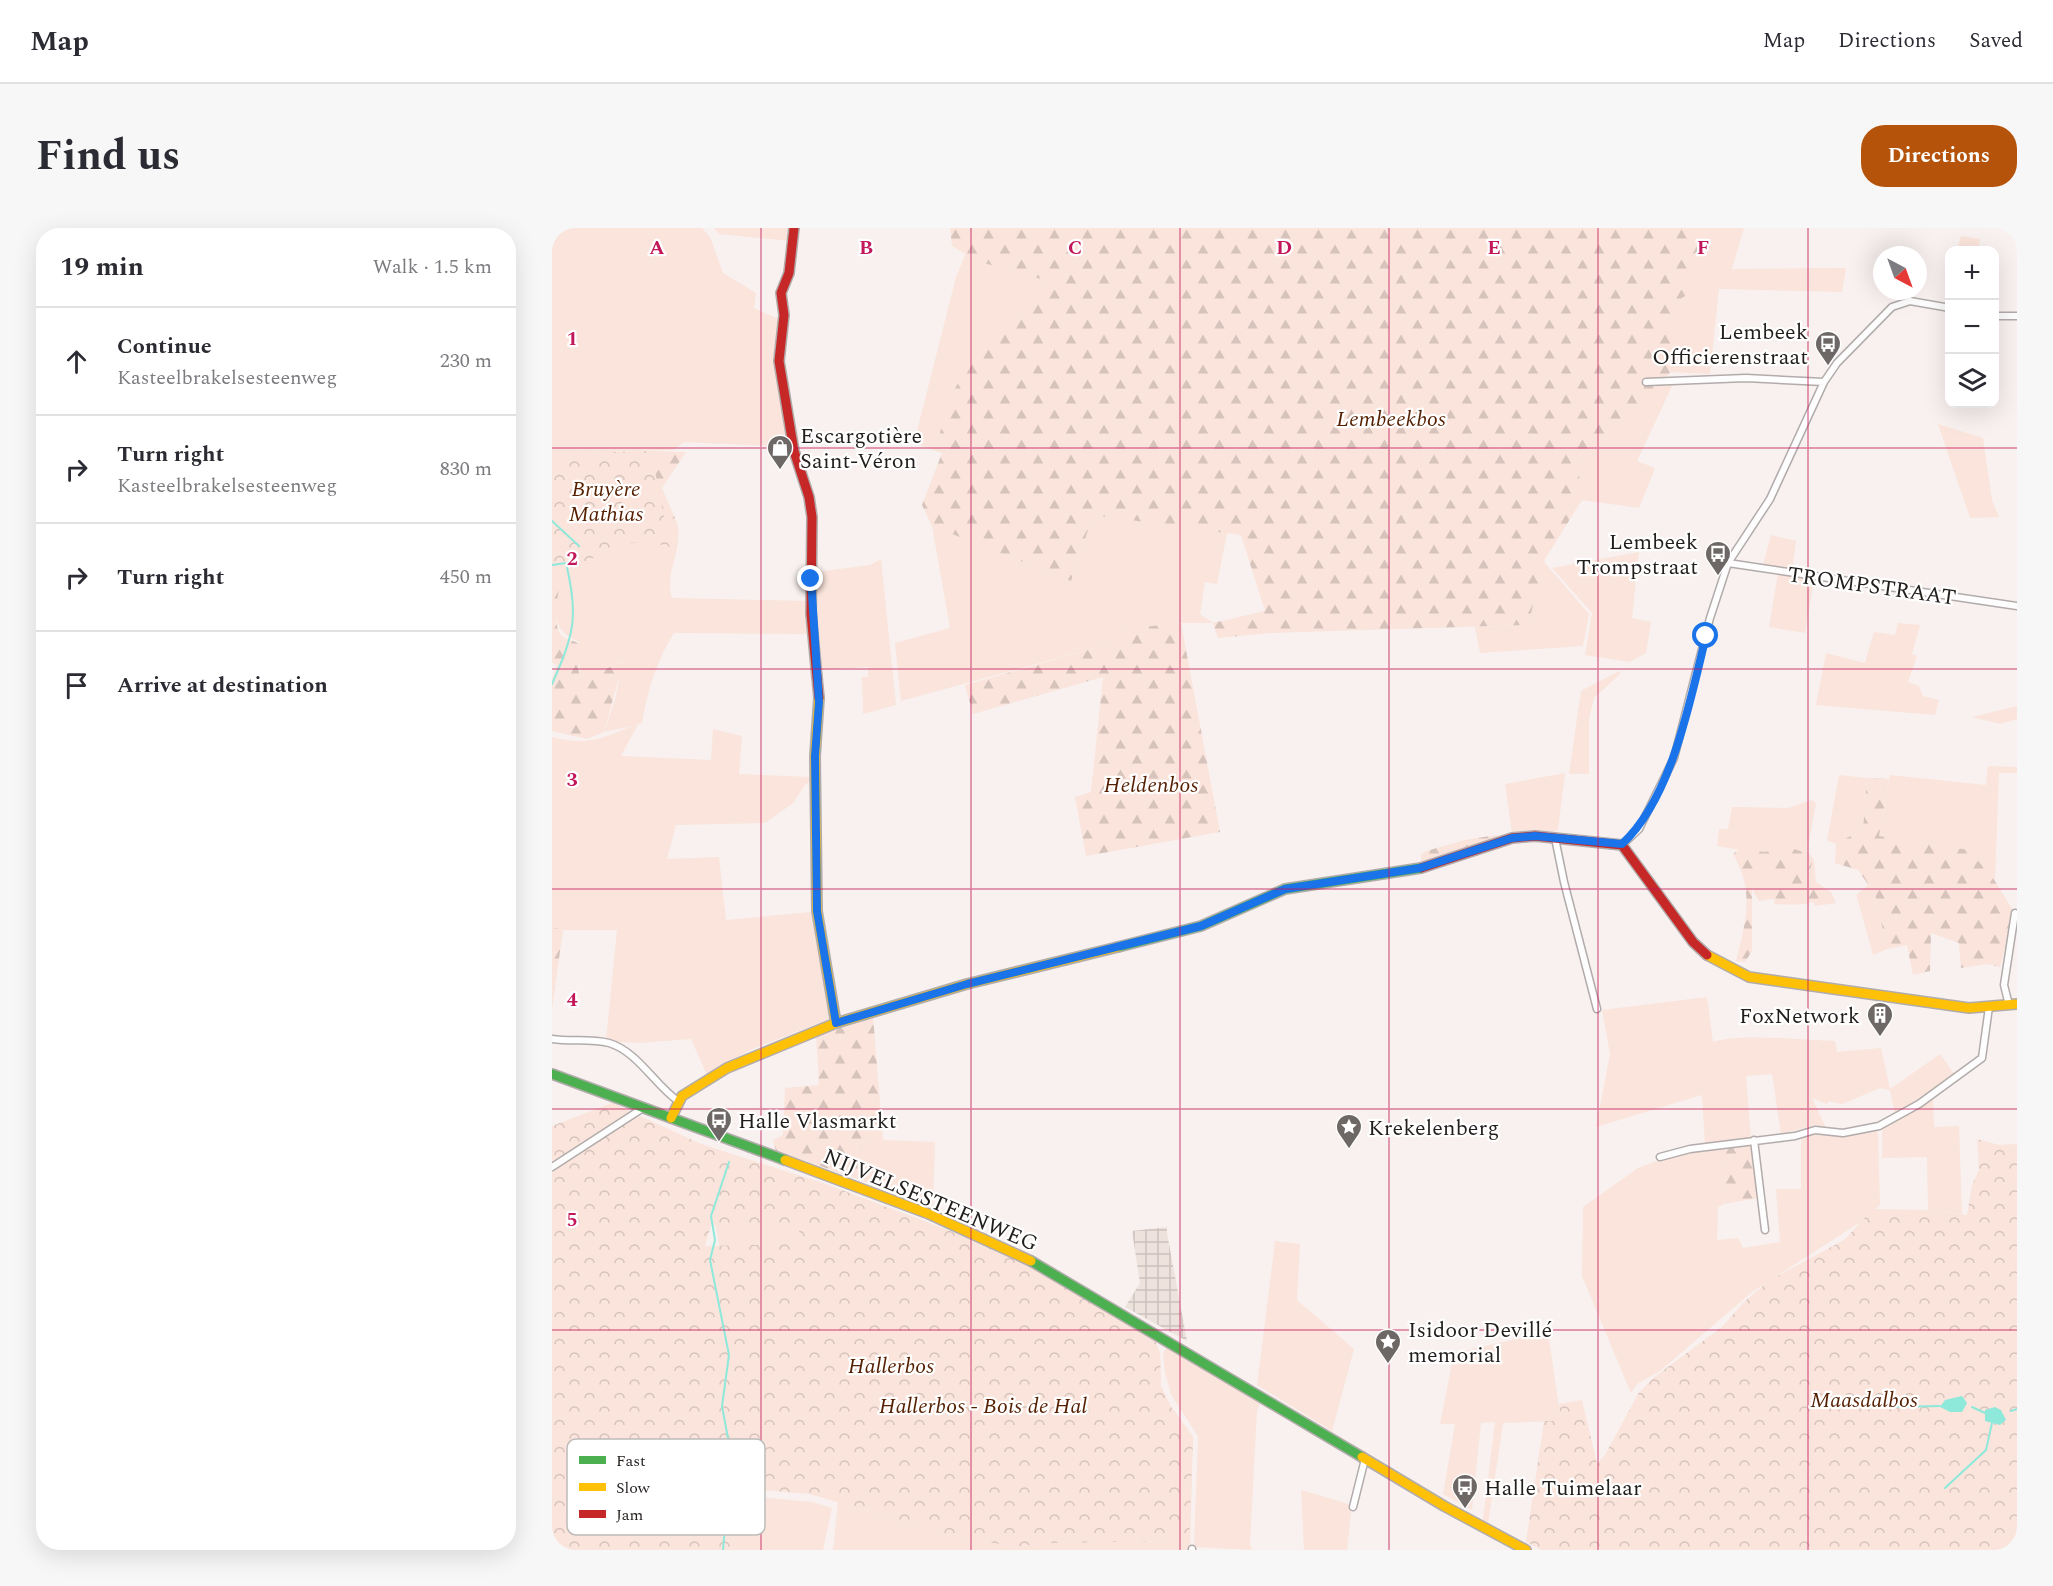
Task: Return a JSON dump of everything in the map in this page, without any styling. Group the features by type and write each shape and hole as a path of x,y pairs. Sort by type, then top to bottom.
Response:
{"street":[{"path":"794,228 789,273 781,293 784,315 779,361 790,435 809,497 812,517 811,603 819,702 815,756 817,911 836,1023"},
{"path":"671,1118 678,1101 689,1090 739,1061 836,1023 967,984 1201,926 1285,889 1420,868 1512,838 1555,838 1622,844 1639,829 1674,758 1710,618 1728,564 1770,499 1824,382 1837,363 1893,307 1910,301 1945,307"},
{"path":"1999,316 2017,316"},
{"path":"1646,382 1746,378 1824,382"},
{"name":"TROMPSTRAAT","path":"1728,564 2017,606"},
{"path":"1555,838 1597,1009"},
{"path":"1622,844 1693,942 1710,957 1749,977 1784,984 1957,1007 2013,1004 2004,985 2015,913"},
{"path":"1660,1157 1690,1149 1795,1136 1815,1130 1843,1133 1879,1126 1911,1108 1984,1056 1989,1007"},
{"path":"552,1039 595,1041 613,1045 628,1055 678,1101"},
{"name":"NIJVELSESTEENWEG","path":"552,1074 929,1214 1018,1254 1074,1285 1444,1506 1526,1550"},
{"path":"552,1167 643,1108"},
{"path":"1754,1140 1764,1230"},
{"path":"1353,1507 1365,1459"}],"shaded area":[{"path":"1167,1227 1187,1341 1125,1307 1140,1283 1132,1231"}],"green space":[{"path":"552,228 702,228 710,237 723,273 756,293 754,308 778,319 780,384 790,447 684,442 673,450 552,454"},
{"path":"714,228 791,228 791,241 719,234"},
{"name":"Lembeekbos","path":"950,228 1703,228 1688,294 1671,305 1671,372 1591,449 1577,456 1582,500 1545,559 1528,625 1271,633 1218,638 1213,623 1265,611 1241,535 1093,515 1071,581 932,526 922,505 942,453 940,433 948,400 963,375 996,334 1042,299 1046,288 1041,279 980,262 952,246"},
{"path":"1703,228 1744,228 1732,269 1846,268 1842,292 1719,289 1710,374 1671,372 1671,304"},
{"path":"1961,236 1980,239 1979,246 1958,246"},
{"path":"966,253 980,262 1041,279 1046,288 1042,299 996,334 940,433 942,453 914,443 956,277"},
{"path":"1674,382 1637,461 1655,468 1639,508 1582,500 1577,456 1591,449 1656,386"},
{"path":"1938,424 1983,438 1992,500 1999,517 1970,518"},
{"name":"Bruyère Mathias","path":"651,451 670,547 642,540 609,551 552,576 552,454"},
{"name":"Bruyère Mathias","path":"686,452 662,488 675,518 555,575 560,585 556,611 559,631 565,638 577,642 585,651 578,668 580,676 594,674 624,661 625,674 618,681 604,732 587,739 552,731 552,679 557,665 552,662 552,454"},
{"path":"1093,515 1227,533 1217,584 1205,582 1200,614 1213,623 1181,623 1123,629 1113,643 901,701 895,643 950,628 932,526 1071,581"},
{"path":"675,518 678,538 670,578 672,598 807,601 810,634 674,633 653,676 642,723 638,724 621,756 711,760 713,729 742,736 739,774 810,777 812,780 804,786 793,803 765,823 676,825 667,859 719,857 726,920 811,912 830,1019 750,1050 707,1075 691,1039 638,1043 606,1041 617,930 563,930 552,927 552,737 574,741 593,740 632,726 604,732 615,700 623,661 594,674 580,676 579,642 570,638 559,627 557,620 556,604 560,585 554,575"},
{"path":"1771,535 1796,541 1792,571 1763,565"},
{"path":"1639,552 1632,618 1651,622 1646,653 1630,662 1585,655 1592,613 1552,568"},
{"path":"881,559 896,705 863,714 862,677 868,677 868,667 820,670 814,612 814,576 817,572 870,565"},
{"path":"1544,562 1589,614 1583,646 1480,653 1475,627 1528,625"},
{"path":"1778,573 1814,579 1805,633 1769,627"},
{"name":"Heldenbos","path":"1181,623 1220,832 1086,856 1075,797 1091,792 1103,677 973,714 965,685 1113,643 1123,629"},
{"path":"1898,623 1920,625 1912,654 1917,656 1908,682 1919,686 1923,696 1939,700 1935,715 1816,705 1826,653 1865,663 1874,632 1895,635"},
{"path":"1619,671 1620,674 1594,698 1589,719 1589,774 1569,774 1581,691"},
{"path":"2017,706 2017,719 2000,724 1972,717"},
{"path":"1988,766 2017,767 2017,773 1999,773 1995,881 1969,850 1879,836 1890,775 1986,785"},
{"path":"1565,773 1558,830 1547,834 1512,833 1505,784"},
{"path":"1839,775 1867,778 1863,829 1836,844 1827,840"},
{"path":"1867,778 1889,779 1879,836 1969,850 1995,881 2014,912 2000,967 1987,964 1961,968 1959,943 1931,933 1930,971 1913,975 1907,945 1887,949 1875,894 1858,870 1835,863 1836,844 1863,829"},
{"path":"1812,800 1816,804 1807,851 1814,860 1816,882 1831,892 1836,903 1815,906 1809,894 1759,901 1754,893 1752,852 1717,846 1719,829 1728,829 1732,807 1788,808"},
{"path":"1496,835 1500,838 1421,864 1421,855 1426,851 1465,840"},
{"path":"1742,847 1763,852 1794,849 1806,853 1812,863 1808,875 1826,896 1808,903 1774,904 1775,875 1765,862 1760,863 1752,892 1752,951 1745,962 1736,961 1745,919 1746,894 1740,868 1733,854"},
{"path":"1870,884 1875,894 1887,949 1873,955 1857,897 1857,894"},
{"path":"552,927 563,930 552,1009"},
{"path":"1707,997 1713,1042 1738,1038 1772,1038 1835,1041 1837,1052 1881,1048 1890,1089 1940,1054 1955,1075 1912,1106 1895,1114 1890,1090 1880,1088 1842,1104 1828,1101 1827,1104 1812,1098 1826,1128 1815,1125 1781,1134 1772,1074 1746,1076 1751,1138 1705,1145 1702,1095 1596,1127 1610,1054 1602,1010"},
{"path":"873,1016 883,1140 856,1139 858,1179 776,1151 773,1140 783,1135 785,1088 819,1085 816,1034"},
{"path":"1933,1098 1934,1127 1959,1126 1962,1214 1928,1210 1927,1157 1882,1158 1882,1128"},
{"name":"Hallerbos","path":"612,1103 701,1144 823,1183 980,1242 1039,1272 1155,1341 1160,1353 1161,1386 1170,1405 1193,1437 1189,1541 1044,1543 1017,1547 946,1535 810,1494 765,1490 765,1439 567,1439 567,1535 733,1535 731,1550 552,1550 552,1126","holes":["711,1225 799,1229 800,1244 705,1246"]},
{"path":"1877,1130 1878,1134 1880,1205 1862,1221 1752,1292 1660,1371 1637,1384 1631,1393 1582,1276 1583,1207 1638,1168 1676,1154 1719,1147 1724,1204 1718,1207 1717,1240 1738,1238 1743,1248 1780,1242 1776,1189 1801,1189 1801,1136 1814,1133 1849,1135"},
{"path":"856,1139 935,1142 933,1206 858,1179"},
{"name":"Maasdalbos","path":"1977,1139 1999,1145 2017,1144 2017,1550 1542,1550 1526,1542 1544,1421 1561,1421 1559,1404 1582,1400 1597,1464 1605,1455 1638,1394 1653,1378 1722,1327 1744,1302 1770,1280 1844,1240 1873,1209 1928,1210 1967,1215 1972,1185 1979,1170"},
{"name":"Hallerbos - Bois de Hal","path":"701,1144 980,1242 1039,1272 1155,1341 1160,1353 1161,1386 1170,1405 1193,1437 1190,1550 833,1550 838,1502 810,1494 721,1278 719,1244","holes":["846,1505 1186,1541 1044,1543 1017,1547 946,1535"]},
{"path":"1754,1144 1758,1198 1724,1204 1719,1147"},
{"path":"1275,1241 1300,1244 1297,1300 1354,1349 1332,1431 1257,1385"},
{"path":"1548,1332 1561,1421 1503,1423 1488,1524 1483,1520 1495,1422 1481,1423 1472,1510 1443,1494 1455,1424 1440,1424 1454,1353"},
{"path":"1166,1348 1171,1348 1260,1404 1257,1411 1250,1544 1252,1550 1195,1547 1198,1436 1171,1395 1163,1354"},
{"path":"1301,1490 1352,1505 1347,1550 1304,1550"},
{"path":"765,1497 812,1502 832,1508 823,1550 731,1550 733,1535 765,1535"}],"water":[{"path":"1962,1396 1967,1403 1962,1412 1950,1412 1940,1407 1945,1400"},
{"path":"1995,1407 2001,1410 2006,1420 2000,1425 1985,1421 1985,1410"}],"waterway":[{"path":"552,521 579,546"},
{"path":"552,565 566,563 573,612 570,638 552,684"},
{"path":"728,1439 722,1406 729,1355 710,1260 715,1240 711,1216 729,1162"},
{"path":"1886,1407 1940,1406"},
{"path":"1972,1407 1985,1413"},
{"path":"2011,1411 2017,1409"},
{"path":"1945,1488 1986,1450 1992,1423"},
{"path":"723,1550 724,1535"}],"traffic: fast":[{"path":"1118,947 1201,926 1285,889 1421,868"},
{"path":"552,1074 785,1160"},
{"path":"1031,1261 1362,1457"}],"traffic: slow":[{"path":"819,698 815,756 817,911 836,1023"},
{"path":"671,1118 682,1096 727,1068 836,1023 967,984 1118,947"},
{"path":"1707,955 1749,977 1969,1008 2017,1004"},
{"path":"785,1160 929,1214 1031,1261"},
{"path":"1362,1457 1444,1506 1526,1550"}],"traffic: jam":[{"path":"794,228 789,273 781,293 784,315 779,361 794,451 809,497 812,517 811,614 819,698"},
{"path":"1421,868 1512,838 1535,836 1622,845 1693,942 1707,955"}],"place":[{"name":"Lembeek Officierenstraat","path":"1828,367"},
{"name":"Escargotière Saint-Véron","path":"780,471"},
{"name":"Lembeek Trompstraat","path":"1718,577"},
{"name":"FoxNetwork","path":"1880,1038"},
{"name":"Halle Vlasmarkt","path":"719,1143"},
{"name":"Krekelenberg","path":"1349,1150"},
{"name":"Isidoor Devillé memorial","path":"1388,1365"},
{"name":"Halle Tuimelaar","path":"1465,1510"}],"route":[{"path":"811,579 811,614 819,702 815,756 817,911 836,1023 967,984 1201,926 1285,889 1420,868 1512,838 1535,836 1622,844 1639,829 1674,758 1706,636"}]}
